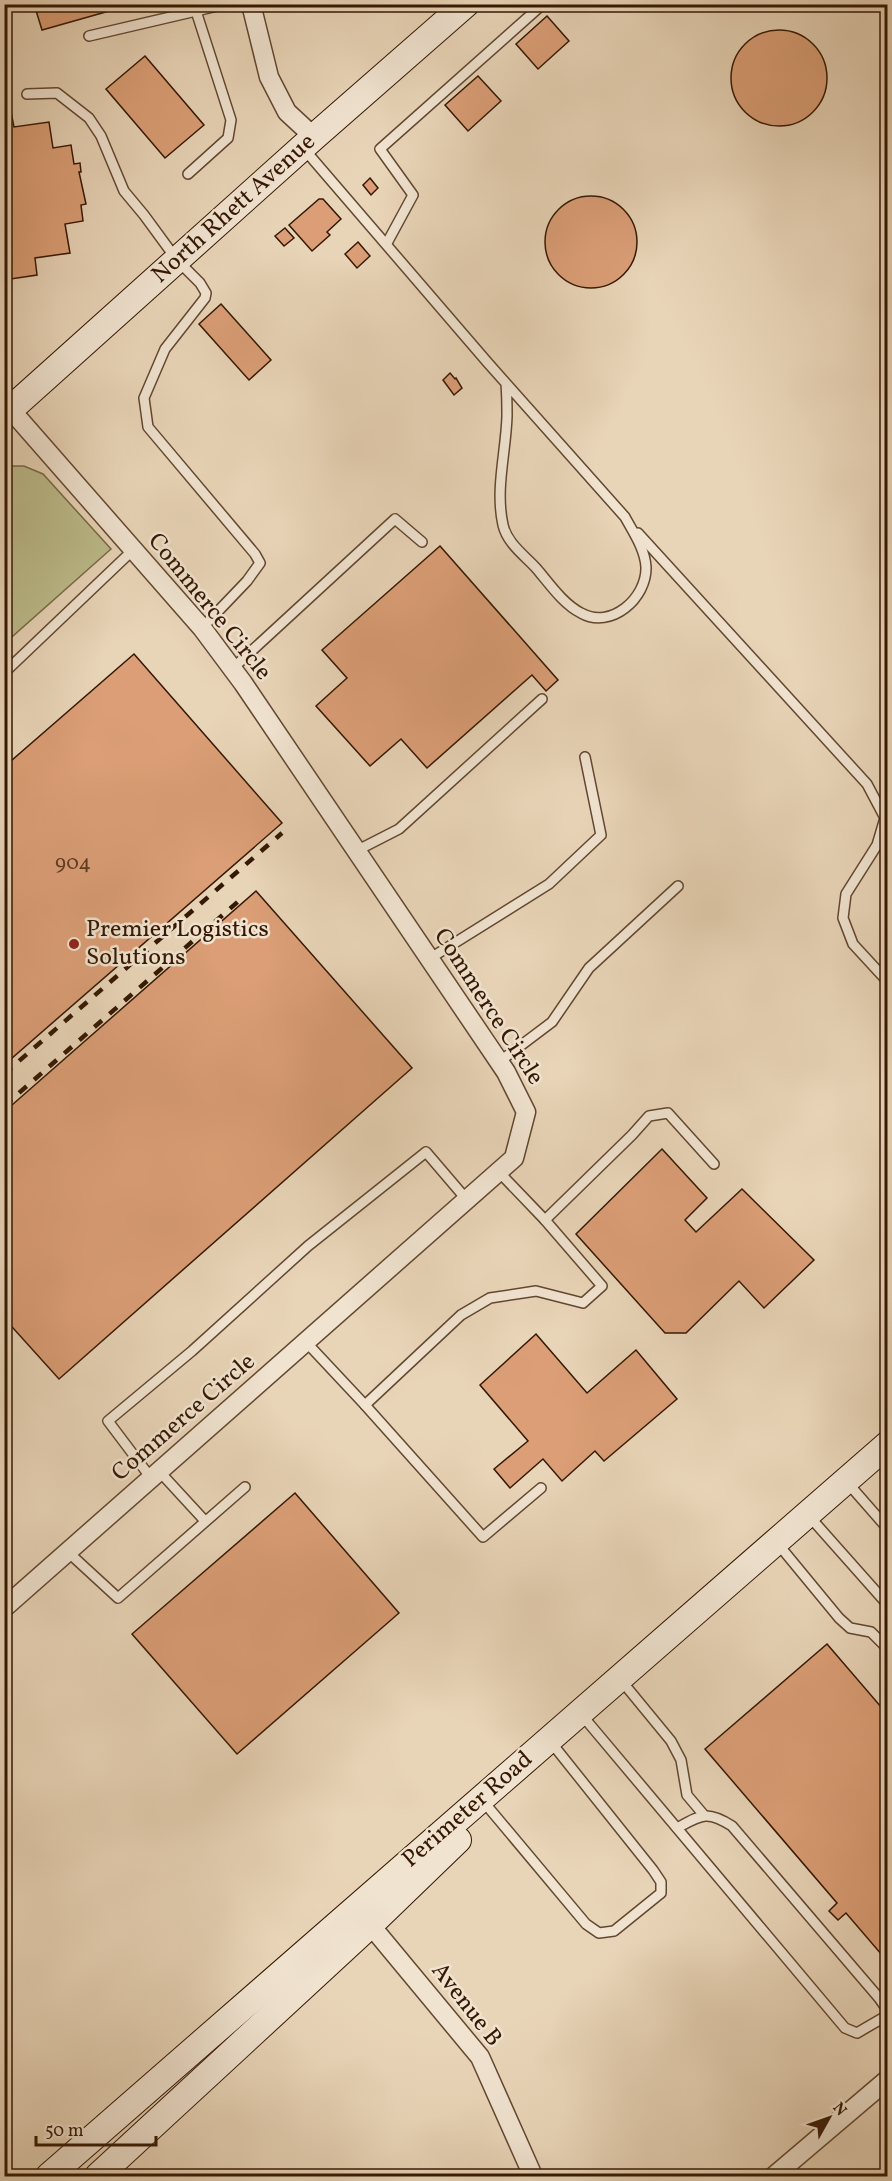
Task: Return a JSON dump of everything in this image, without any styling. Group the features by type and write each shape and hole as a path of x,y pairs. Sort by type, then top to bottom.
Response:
{"street":[{"path":"251,4 269,77 287,112 308,142"},
{"name":"North Rhett Avenue","path":"8,413 308,142 466,4"},
{"name":"Commerce Circle","path":"4,1608 514,1158 526,1112 499,1062 202,628 8,413"},
{"name":"Perimeter Road","path":"363,1917 461,1838 484,1802 549,1739 888,1444"},
{"path":"49,2176 363,1917"},
{"path":"98,2176 363,1917"},
{"name":"Avenue B","path":"363,1917 480,2057 533,2176"},
{"path":"774,2176 888,2079"}],"lane":[{"path":"89,36 226,4"},
{"path":"387,243 413,195 380,149 543,4"},
{"path":"188,174 228,138 231,120 196,11"},
{"path":"27,94 57,93 88,118 101,136 124,191 144,214 177,260 200,283 206,293 205,298 165,349 144,398 148,427 255,554 260,563 202,628"},
{"path":"308,142 387,243 507,384 624,518 867,784 886,817 877,845 846,894 843,918 853,944 888,982"},
{"path":"507,384 501,502 504,527 509,540 581,614 597,617 616,614 632,604 644,586 646,566 644,558 639,542 624,518"},
{"path":"232,669 394,519 422,542"},
{"path":"4,673 133,550"},
{"path":"356,851 399,829 542,699"},
{"path":"429,959 549,884 601,836 585,757"},
{"path":"499,1062 552,1022 589,968 678,886"},
{"path":"545,1220 649,1116 668,1113 714,1164"},
{"path":"205,1521 155,1475 108,1421 192,1351 309,1246 426,1152 467,1200"},
{"path":"365,1405 461,1315 490,1298 536,1291 583,1303 602,1286 545,1220 499,1172"},
{"path":"306,1342 483,1537 541,1488"},
{"path":"846,1480 888,1529"},
{"path":"68,1552 118,1598 245,1487"},
{"path":"807,1514 888,1605"},
{"path":"776,1541 838,1618 850,1628 871,1632 887,1647"},
{"path":"580,1713 846,2028 857,2033 888,2013 879,1998 732,1826 718,1817 703,1814 687,1795 681,1760 671,1741 620,1678"},
{"path":"484,1802 586,1924 599,1933 614,1931 661,1893 661,1882 653,1870 549,1739"},
{"path":"677,1828 703,1814"}],"shaded area":[{"path":"5,466 24,466 43,474 111,549 5,643"}],"building":[{"path":"34,4 134,4 42,30"},
{"path":"547,16 569,41 538,69 516,44"},
{"path":"779,30 797,34 813,44 823,60 827,78 823,96 813,112 797,122 779,126 761,122 745,112 735,96 731,78 735,60 745,44 761,34"},
{"path":"145,56 204,125 165,158 106,89"},
{"path":"478,76 501,101 468,131 445,105"},
{"path":"11,112 14,127 49,122 53,148 71,145 74,164 80,163 81,172 79,172 86,204 81,205 83,221 65,224 70,253 35,258 37,275 4,280 4,114"},
{"path":"370,178 378,188 371,195 363,185"},
{"path":"591,196 608,200 623,210 633,225 637,242 633,259 623,274 608,284 591,288 574,284 559,274 549,259 545,242 549,225 559,210 574,200"},
{"path":"319,199 323,199 341,219 327,232 330,235 312,251 289,225"},
{"path":"285,228 294,238 284,246 275,236"},
{"path":"358,242 370,256 357,268 345,254"},
{"path":"221,304 271,360 249,380 199,324"},
{"path":"450,373 462,388 454,395 443,380"},
{"path":"440,546 558,680 546,691 532,675 427,768 401,739 370,766 316,706 347,678 322,650"},
{"name":"Premier Logistics Solutions","path":"134,654 282,823 4,1065 4,767"},
{"path":"256,891 412,1068 59,1379 4,1318 4,1112"},
{"path":"662,1149 707,1198 685,1220 696,1232 742,1189 814,1260 764,1308 739,1281 686,1333 665,1333 576,1234"},
{"path":"536,1334 587,1393 636,1350 677,1399 604,1461 595,1451 562,1481 543,1459 510,1488 494,1469 528,1441 480,1385"},
{"path":"295,1493 399,1613 237,1754 132,1634"},
{"path":"827,1644 888,1715 888,1962 846,1913 838,1920 829,1911 837,1903 705,1749"}],"waterway":[{"path":"4,484 9,479"}],"railway":[{"path":"4,1074 282,833"},
{"path":"4,1106 241,899"}],"place":[{"name":"Premier Logistics Solutions","path":"74,944"}]}
